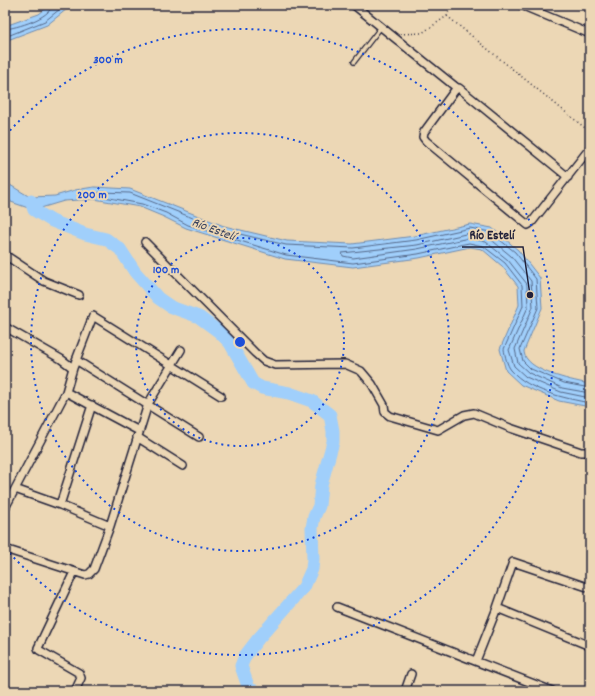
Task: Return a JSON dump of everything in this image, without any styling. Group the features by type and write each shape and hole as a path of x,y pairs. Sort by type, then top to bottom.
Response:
{"street":[{"path":"354,5 568,177"},
{"path":"521,5 590,34"},
{"path":"457,88 424,132 423,137 528,225 532,222 590,148"},
{"path":"145,242 264,361 275,365 345,364 360,371 372,384 384,405 385,412 390,416 438,430 464,415 474,413 510,428 581,452 590,452"},
{"path":"5,254 44,281 79,295"},
{"path":"5,508 66,392 73,368 93,316 221,396"},
{"path":"5,327 61,359 73,368"},
{"path":"5,549 85,575 89,574 94,569 110,526 148,404 180,350"},
{"path":"76,360 199,437"},
{"path":"66,392 138,434 183,466"},
{"path":"60,505 92,406"},
{"path":"15,489 60,505 110,526"},
{"path":"476,661 513,562 590,588"},
{"path":"74,572 38,648 79,673 81,678 75,691"},
{"path":"337,607 552,691"},
{"path":"497,608 590,646"},
{"path":"405,691 411,674"}],"lane":[{"path":"354,62 381,27"}],"path":[{"path":"396,34 422,33 447,16 451,5"},
{"path":"447,16 590,132"}],"water":[{"path":"50,5 72,5 47,25 5,41 5,26 39,14"},
{"name":"Río Estelí","path":"5,176 10,185 30,197 55,196 75,190 94,187 130,189 224,226 287,241 352,244 415,236 470,224 492,228 518,250 540,278 542,308 524,354 532,364 547,372 590,384 590,407 559,401 521,385 506,371 500,349 519,305 518,286 502,266 482,249 470,247 419,258 353,267 285,259 186,228 140,207 94,199 64,201 34,210 11,202 5,193"}],"waterway":[{"path":"31,201 34,210 52,221 85,234 106,239 120,249 135,272 158,298 171,307 199,317 218,331 230,343 253,383 262,388 289,393 312,401 330,415 333,431 333,442 321,485 319,506 314,517 312,528 312,569 304,587 245,656 241,666 249,689 255,691"}],"place":[{"name":"Río Estelí","path":"530,295"}]}
